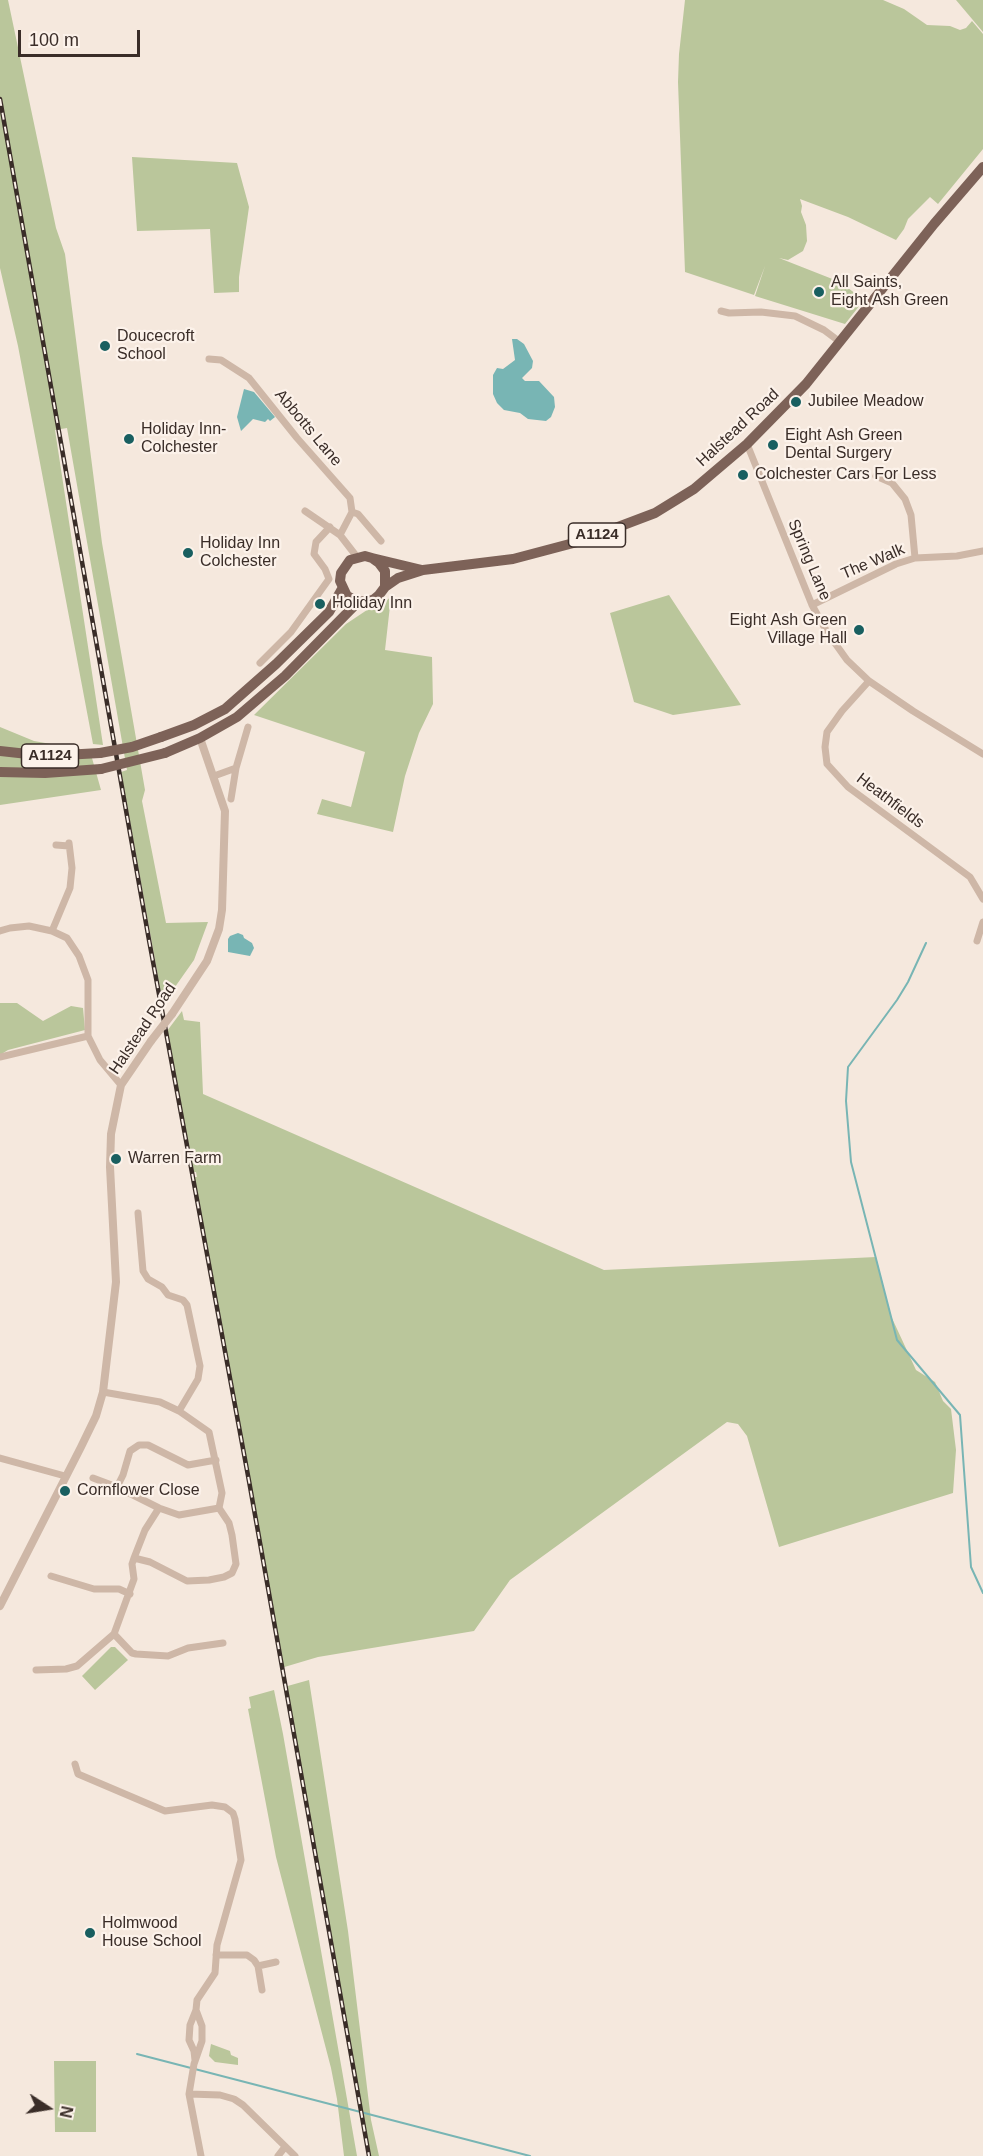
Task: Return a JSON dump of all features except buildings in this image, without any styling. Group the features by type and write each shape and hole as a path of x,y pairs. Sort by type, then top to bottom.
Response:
{"main road":[{"name":"Halstead Road","path":"385,587 398,578 423,570 513,559 581,541 655,513 694,489 747,444 806,384 934,224 983,167"},
{"path":"357,557 372,558 379,562 385,571 385,587 373,600 358,602 347,596 342,589 341,573 344,566 357,557"},
{"name":"Halstead Road","path":"372,558 423,570"},
{"name":"A1124","path":"0,751 46,756 100,753 132,747 194,725 225,709 276,664 329,612 342,589"},
{"name":"A1124","path":"0,772 45,773 101,769 165,753 200,738 237,717 285,676 358,602"}],"street":[{"path":"721,311 795,316 824,330 840,342"},
{"name":"Abbotts Lane","path":"209,359 221,360 249,378 297,438 350,498 352,512"},
{"name":"Spring Lane","path":"747,444 812,604 836,646 869,681 983,754"},
{"path":"876,476 892,483 905,499 911,515 915,558"},
{"path":"305,511 340,535 357,557"},
{"path":"340,535 352,512 358,514 381,541"},
{"path":"260,663 291,632 329,579 314,554 316,542 330,527"},
{"name":"The Walk","path":"812,604 866,577 915,558 957,556 983,551"},
{"name":"Heathfields","path":"869,681 827,732 825,747 827,764 848,787 970,877 983,899"},
{"path":"231,799 236,768 248,727"},
{"name":"Halstead Road","path":"0,1606 96,1416 102,1392 116,1274 110,1149 113,1118 121,1085 207,961 219,929 225,811 200,738"},
{"path":"214,776 236,768"},
{"path":"52,931 70,888 72,868 69,844 56,845"},
{"path":"977,941 983,922"},
{"path":"0,931 29,926 52,931 67,938 79,956 88,980 88,1036 100,1060 121,1085"},
{"path":"0,1057 88,1036"},
{"path":"138,1213 144,1271 148,1279 162,1287 168,1294 183,1300 187,1305 200,1366 198,1379 179,1411"},
{"path":"102,1392 160,1402 179,1411 209,1432 222,1493 219,1508 229,1523 236,1564 232,1573 224,1577 187,1581 150,1562 134,1558"},
{"path":"117,1486 130,1451 139,1445 148,1445 188,1465 216,1460"},
{"path":"0,1458 65,1476"},
{"path":"93,1478 117,1486 159,1508 178,1515 219,1508"},
{"path":"36,1670 66,1669 77,1666 114,1634 134,1580 132,1564 134,1558 145,1530 159,1508"},
{"path":"51,1576 94,1589 119,1589 130,1594"},
{"path":"114,1634 132,1653 136,1654 168,1656 188,1648 223,1643"},
{"path":"75,1764 74,1775 165,1811 212,1804 225,1807 233,1813 236,1819 241,1860 217,1945 214,1973 197,2000 190,2025 189,2040 194,2051 194,2062 189,2094 201,2156"},
{"path":"216,1955 247,1955 254,1960 258,1966 262,1990"},
{"path":"258,1966 276,1962"},
{"path":"194,2062 202,2041 202,2026 196,2010"},
{"path":"189,2094 220,2095 234,2099 295,2156"},
{"path":"278,2156 285,2147"}],"green space":[{"path":"0,0 8,0 56,228 65,254 102,543 145,790 142,801 166,923 208,922 194,960 163,1004 121,772 127,770 67,428 55,430 103,745 93,744 18,346 0,268"},
{"path":"685,0 883,0 904,9 927,25 950,26 960,30 966,28 972,21 983,34 983,149 938,204 930,197 908,219 896,240 848,217 800,199 807,241 803,251 788,260 779,258 840,282 864,300 845,324 755,296 765,266 754,295 685,272 678,82"},
{"path":"956,0 983,0 983,32"},
{"path":"132,157 237,163 249,207 239,292 214,293 210,229 137,231"},
{"path":"669,595 741,705 673,715 634,702 610,613"},
{"path":"391,597 385,650 432,657 433,704 419,733 405,776 393,832 317,814 322,799 351,807 365,752 254,715 346,624"},
{"path":"0,727 34,741 90,751 101,790 0,805"},
{"path":"0,1003 17,1003 43,1021 71,1006 83,1008 85,1030 8,1050 0,1055"},
{"path":"182,1011 184,1020 200,1022 203,1094 604,1270 876,1257 891,1316 916,1370 935,1382 943,1401 951,1409 956,1450 953,1493 779,1547 747,1436 738,1424 727,1422 510,1580 474,1631 318,1657 281,1668 194,1177 197,1177 196,1172 193,1172 167,1031"},
{"path":"111,1647 115,1647 128,1660 95,1690 82,1676"},
{"path":"309,1680 348,1931 371,2120 379,2156 368,2156 284,1687"},
{"path":"274,1690 357,2156 344,2156 331,2068 276,1857 248,1709 251,1708 249,1697"},
{"path":"211,2044 230,2051 231,2055 238,2058 238,2065 215,2062 209,2056"},
{"path":"54,2061 96,2061 96,2132 55,2132"}],"water":[{"path":"512,339 517,339 524,344 533,361 532,368 522,378 525,381 539,381 554,397 555,407 551,417 546,421 528,419 520,413 504,410 497,403 493,394 493,375 497,368 503,369 515,360"},
{"path":"244,389 254,392 275,417 265,422 253,419 241,431 237,417"},
{"path":"238,933 252,943 254,948 250,956 228,952 228,939"}],"waterway":[{"path":"926,943 897,1000 848,1067 846,1101 851,1162 897,1340 960,1415 971,1567 983,1593"},
{"path":"137,2054 530,2156"}],"railway":[{"path":"0,99 149,940 249,1481 369,2156"}],"place":[{"name":"All Saints, Eight Ash Green","path":"819,292"},
{"name":"Doucecroft School","path":"105,346"},
{"name":"Jubilee Meadow","path":"796,402"},
{"name":"Holiday Inn- Colchester","path":"129,439"},
{"name":"Eight Ash Green Dental Surgery","path":"773,445"},
{"name":"Colchester Cars For Less","path":"743,475"},
{"name":"Holiday Inn Colchester","path":"188,553"},
{"name":"Holiday Inn","path":"320,604"},
{"name":"Eight Ash Green Village Hall","path":"859,630"},
{"name":"Warren Farm","path":"116,1159"},
{"name":"Cornflower Close","path":"65,1491"},
{"name":"Holmwood House School","path":"90,1933"}]}
